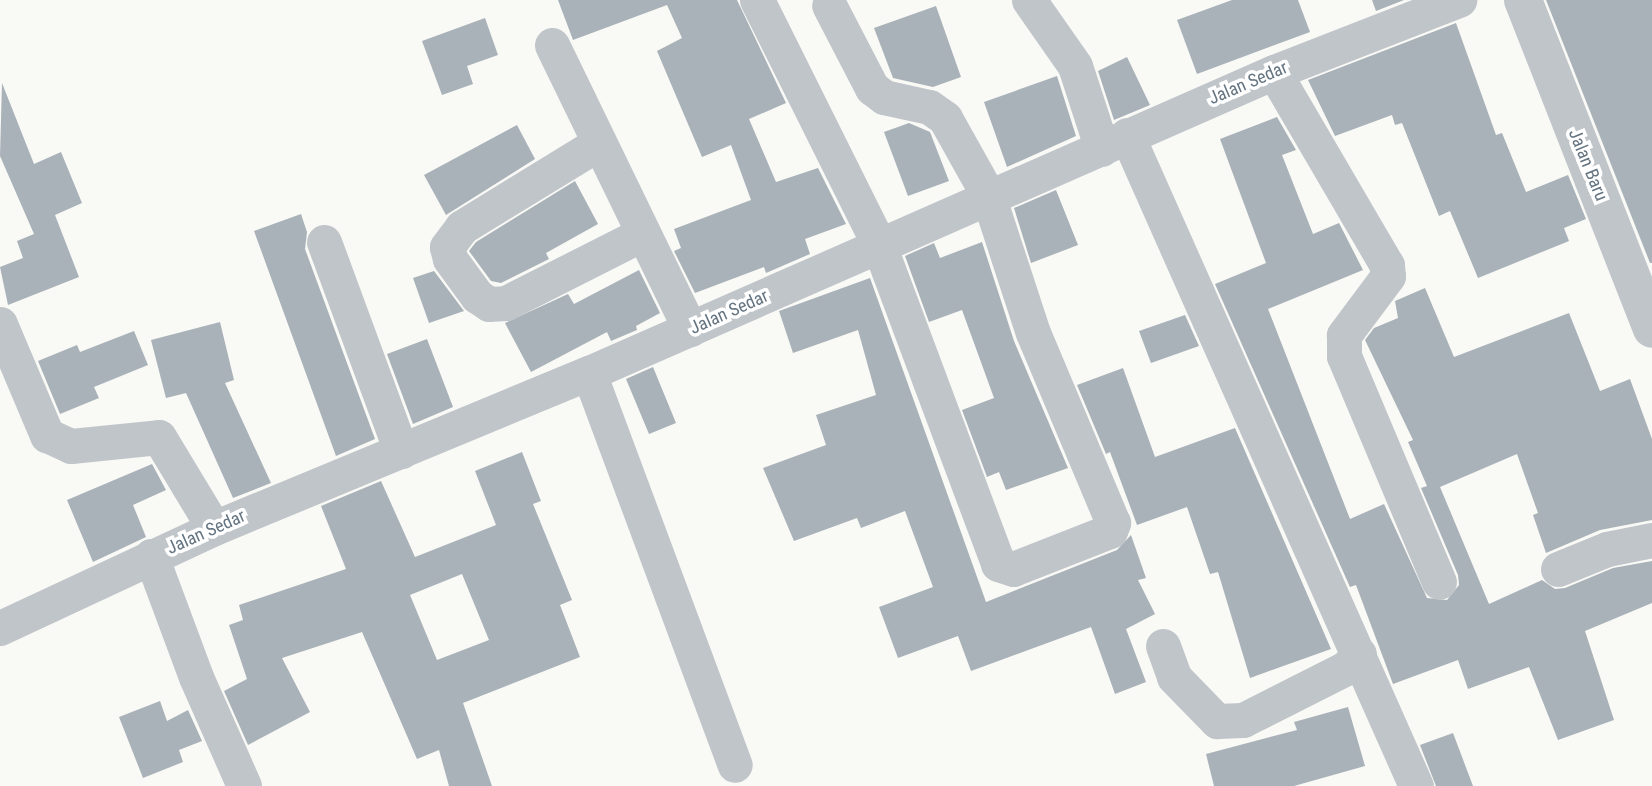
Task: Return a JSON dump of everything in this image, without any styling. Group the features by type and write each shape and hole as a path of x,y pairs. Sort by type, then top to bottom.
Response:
{"street":[{"path":"757,0 879,245 998,564 1013,569 1110,531 1113,523 1033,332 988,195 945,118 929,107 884,97 872,88 829,5"},
{"path":"1029,0 1076,66 1115,142 1359,654 1416,786"},
{"name":"Jalan Sedar","path":"0,628 214,528 589,373 988,195 1274,72 1459,0"},
{"name":"Jalan Baru","path":"1523,0 1652,329"},
{"path":"552,45 690,329"},
{"path":"1274,72 1387,265 1388,276 1344,335 1343,356 1439,582"},
{"path":"599,142 462,227 447,247 450,259 477,296 489,304 506,303 642,234"},
{"path":"324,242 401,451"},
{"path":"0,324 47,435 71,446 159,437 214,528"},
{"path":"589,373 735,765"},
{"path":"1558,569 1606,549 1652,540"},
{"path":"152,556 196,677 244,786"},
{"path":"1163,646 1174,677 1217,721 1243,720 1346,668 1359,654"}],"building":[{"path":"558,0 737,0 786,103 749,119 776,182 818,168 846,224 805,239 810,254 766,273 764,267 695,293 674,251 681,248 674,229 751,200 731,145 702,157 657,51 682,38 667,5 573,40"},
{"path":"1232,0 1298,0 1310,32 1197,74 1177,20"},
{"path":"1372,0 1404,0 1376,11"},
{"path":"1546,0 1652,0 1652,263 1650,263"},
{"path":"936,6 961,77 933,87 893,78 874,28"},
{"path":"485,18 498,55 467,66 473,84 442,95 422,41"},
{"path":"1456,23 1496,135 1502,133 1526,192 1568,175 1586,219 1564,228 1569,241 1478,278 1450,211 1439,216 1402,123 1395,125 1392,115 1335,136 1308,80"},
{"path":"1127,57 1150,105 1114,120 1098,71"},
{"path":"1057,76 1076,136 1007,167 984,102"},
{"path":"2,83 34,164 61,152 82,203 55,215 79,277 8,305 0,267 23,258 17,241 34,234 0,156"},
{"path":"1277,117 1296,150 1282,155 1313,234 1339,223 1363,270 1268,309 1350,519 1384,504 1427,598 1447,600 1459,585 1458,575 1421,488 1427,486 1408,442 1413,440 1365,340 1374,328 1398,318 1395,301 1425,288 1454,357 1569,313 1600,391 1630,379 1652,439 1652,520 1600,530 1546,553 1533,515 1538,513 1517,454 1440,487 1489,604 1542,580 1555,589 1565,588 1613,568 1652,561 1652,603 1585,631 1614,720 1558,740 1529,667 1468,689 1458,660 1393,684 1356,585 1350,587 1215,284 1266,263 1220,139"},
{"path":"909,123 930,132 949,181 908,196 884,132"},
{"path":"517,125 535,159 446,215 424,175"},
{"path":"575,181 598,224 546,253 549,259 501,283 491,281 469,251 476,242"},
{"path":"1056,190 1078,245 1031,263 1014,208"},
{"path":"301,214 307,232 305,249 375,439 336,456 254,231"},
{"path":"982,242 1014,341 1068,468 1006,490 999,472 987,477 962,410 994,398 962,310 929,322 905,256 934,243 940,258"},
{"path":"639,270 660,313 636,326 637,330 611,341 607,332 531,372 505,323 568,294 574,304"},
{"path":"434,271 464,311 429,323 413,278"},
{"path":"870,278 986,602 1117,550 1131,535 1146,578 1138,580 1155,614 1126,629 1146,682 1115,694 1091,627 971,671 958,636 898,658 879,607 933,587 905,511 861,528 857,518 794,541 763,468 826,445 816,415 876,395 858,330 793,353 779,311"},
{"path":"1185,315 1199,346 1151,363 1139,331"},
{"path":"220,322 234,380 225,383 271,483 233,498 186,393 166,398 151,340"},
{"path":"134,331 148,365 94,387 99,398 60,414 38,361 77,345 80,352"},
{"path":"427,339 453,407 413,424 387,354"},
{"path":"653,367 676,423 649,434 626,379"},
{"path":"1123,368 1155,457 1235,428 1331,649 1250,678 1218,572 1210,574 1187,507 1137,525 1110,452 1106,454 1077,385"},
{"path":"522,452 541,501 533,504 572,600 560,605 580,657 463,703 492,786 449,786 439,750 417,759 362,632 282,658 310,712 248,745 224,691 247,679 229,625 243,620 239,605 346,569 321,506 381,481 415,557 496,525 475,471","holes":["462,574 489,640 437,660 410,595"]},
{"path":"152,464 166,490 133,505 146,537 93,562 67,500"},
{"path":"160,701 167,721 188,710 202,741 179,750 183,762 143,778 119,717"},
{"path":"1348,707 1365,766 1294,786 1214,786 1206,754 1297,730 1294,722"},
{"path":"1453,733 1473,786 1436,786 1420,745"}]}
